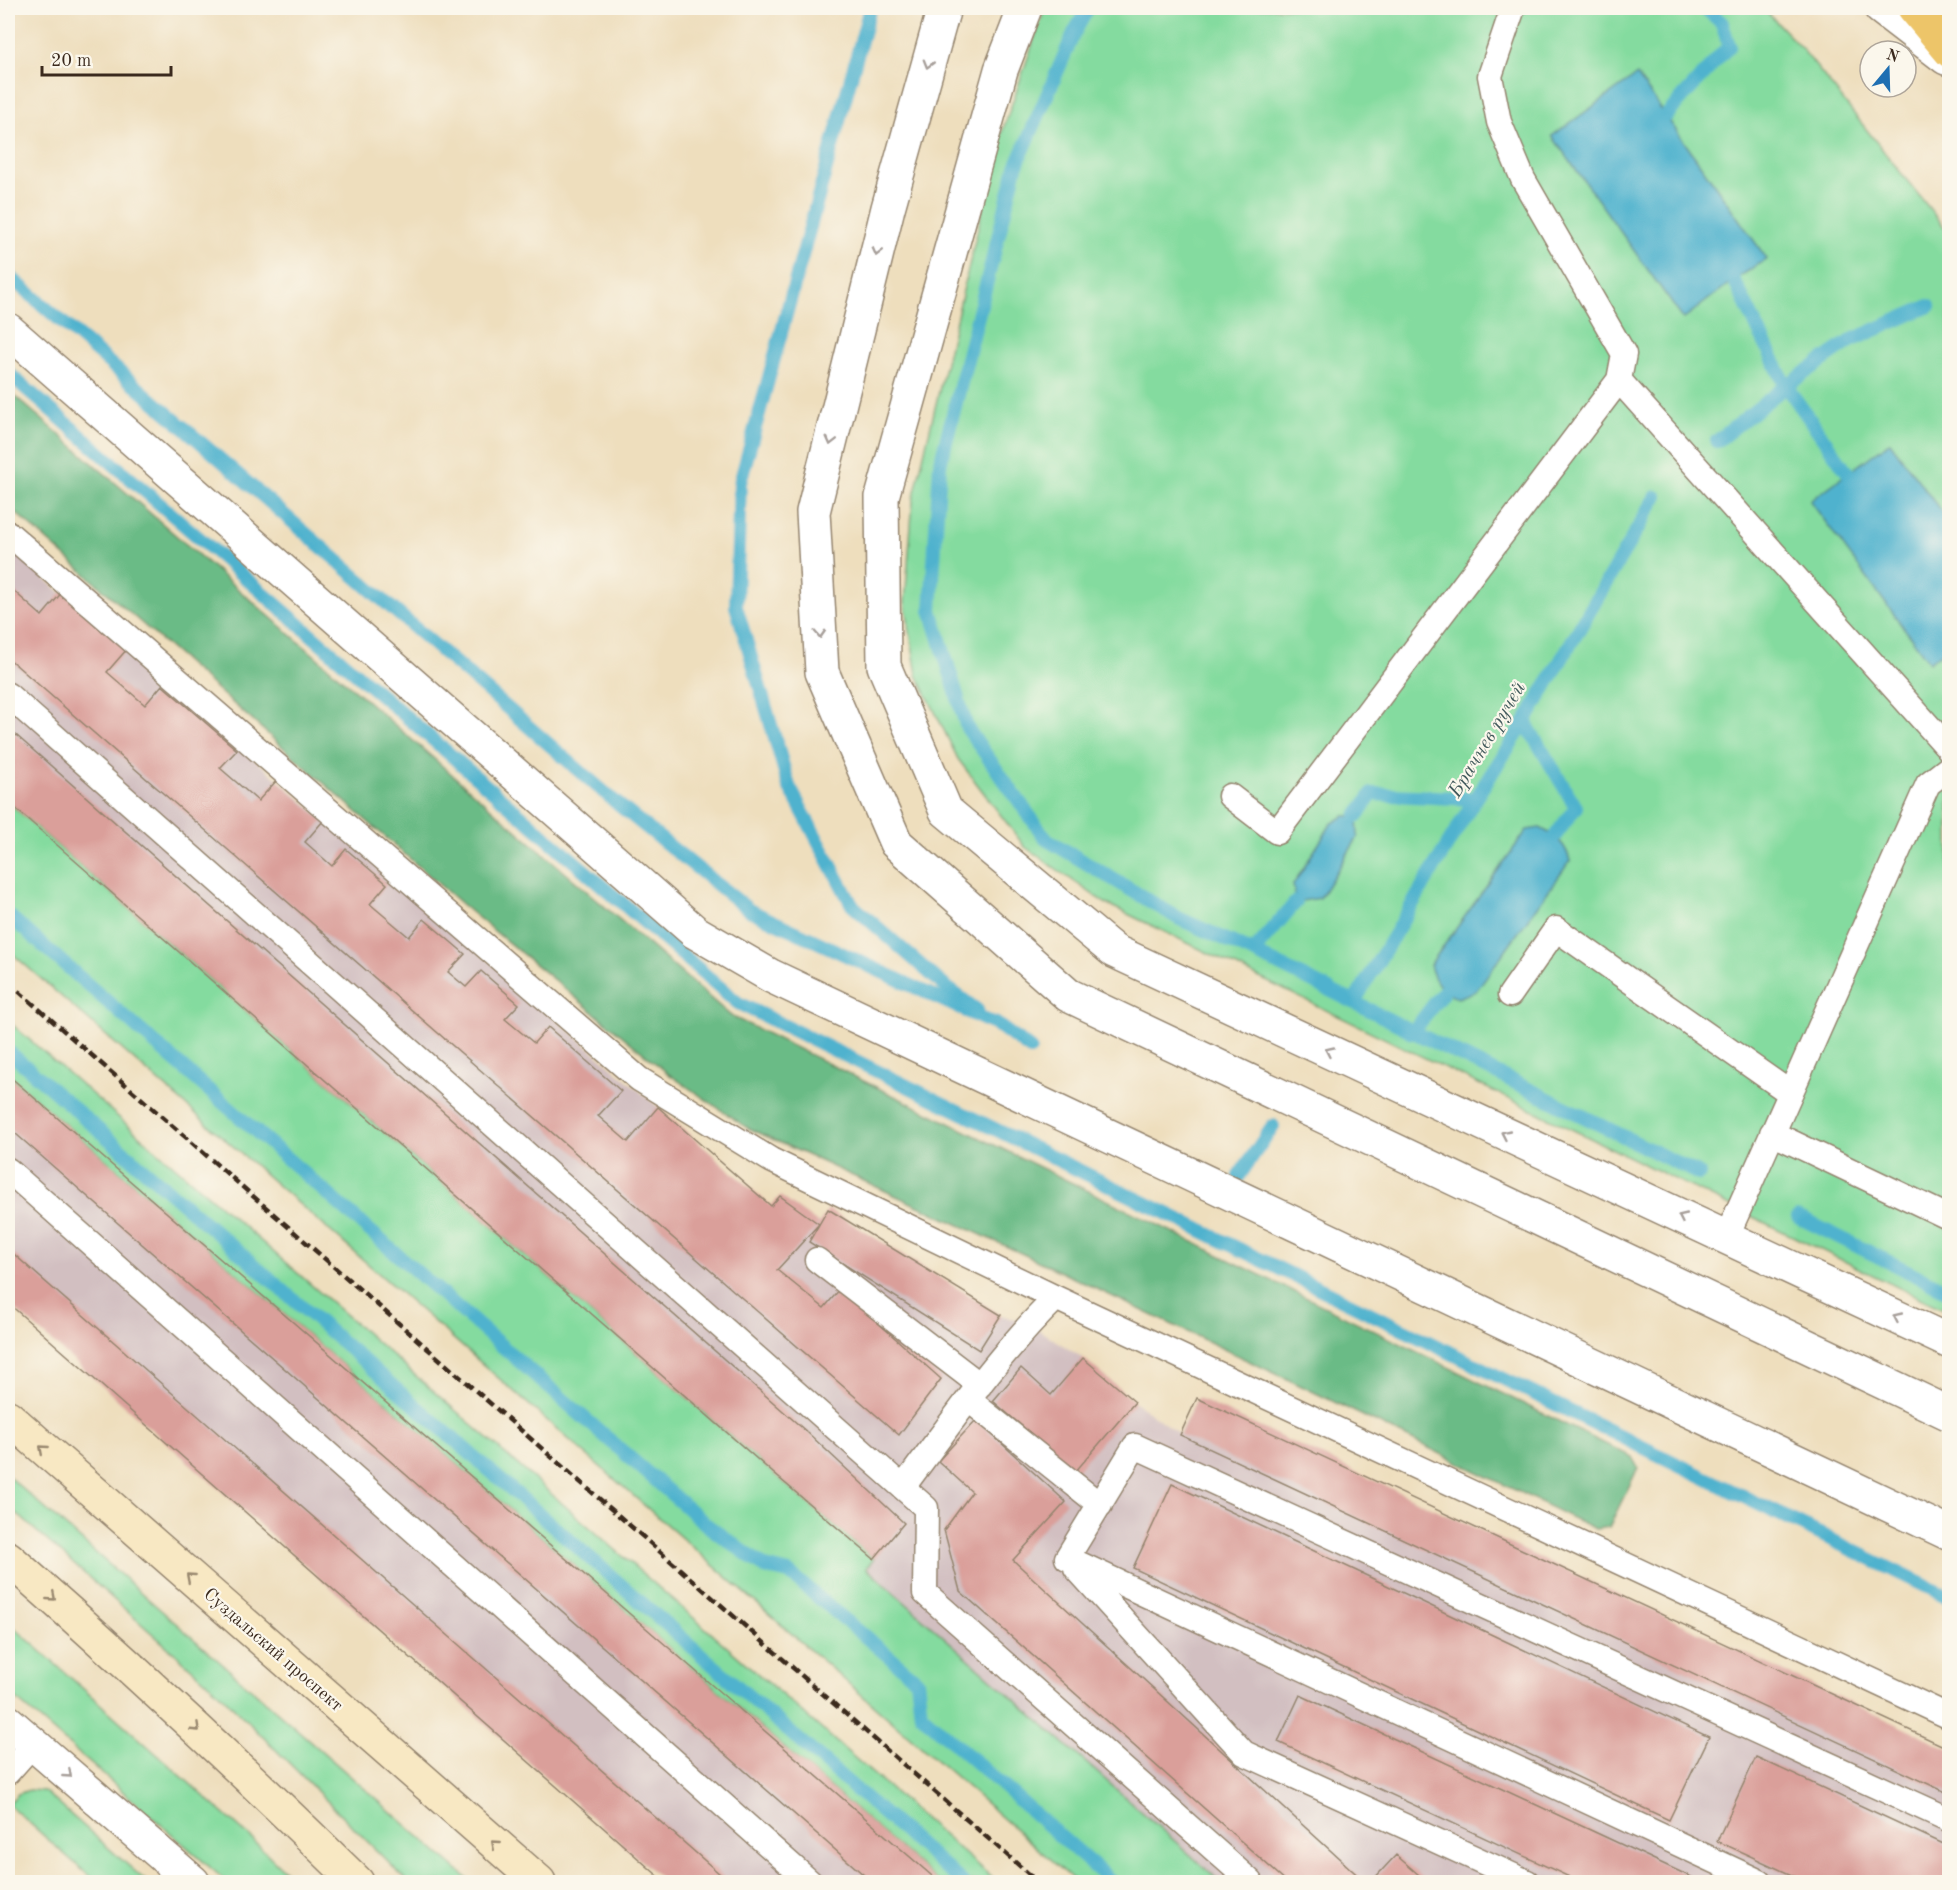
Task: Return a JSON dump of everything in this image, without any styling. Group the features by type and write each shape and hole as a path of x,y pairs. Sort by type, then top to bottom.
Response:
{"highway":[{"path":"1914,8 1950,51"}],"main road":[{"name":"Суздальский проспект","path":"8,1418 539,1882"},
{"path":"8,1558 99,1638 357,1882"}],"street":[{"path":"944,8 888,208 813,512 822,672 896,843 1068,995 1950,1414"},
{"path":"1024,8 1001,70 882,497 884,666 946,811 1114,951 1950,1342"},
{"path":"1881,8 1950,60"},
{"path":"8,330 695,932 771,976 1950,1534"},
{"path":"8,1722 193,1882"}],"lane":[{"path":"1230,796 1277,832 1619,380 1624,354 1523,179 1499,122 1490,76 1512,8"},
{"path":"1619,380 1950,750"},
{"path":"8,533 639,1079 771,1160 1056,1298 1950,1717"},
{"path":"8,695 926,1508 925,1593 1251,1882"},
{"path":"1726,1238 1928,784 1950,767"},
{"path":"1510,995 1556,929 1791,1093"},
{"path":"1773,1133 1950,1218"},
{"path":"8,1170 810,1882"},
{"path":"817,1260 974,1392 1100,1505"},
{"path":"903,1487 974,1392 1029,1324 1056,1298"},
{"path":"1067,1558 1135,1446 1950,1821"},
{"path":"1067,1558 1244,1753 1489,1874 1527,1882"},
{"path":"1067,1558 1760,1882"},
{"path":"8,1772 33,1744"}],"shaded area":[{"path":"8,547 771,1206 780,1196 819,1224 828,1209 1001,1315 1029,1324 1083,1358 1135,1402 1179,1434 1197,1398 1949,1749 1949,1882 1222,1882 866,1568 873,1559 8,802"},
{"path":"8,1075 939,1882 665,1882 8,1303"}],"green space":[{"path":"1045,8 1763,8 1803,50 1949,233 1949,1312 1105,903 1025,847 958,759 917,675 905,602 913,500 998,144"},
{"path":"8,390 731,1016 1632,1457 1638,1468 1609,1527 1595,1529 1287,1379 1023,1254 746,1127 670,1075 465,907 8,506"},
{"path":"8,802 874,1559 866,1568 1221,1882 1076,1882 8,950"},
{"path":"8,1021 997,1882 939,1882 8,1075"},
{"path":"8,1476 471,1882 408,1882 216,1690 8,1506"},
{"path":"8,1622 250,1837 296,1882 227,1882 8,1692"},
{"path":"29,1790 44,1791 147,1882 96,1882 8,1804 18,1794"}],"water":[{"path":"1637,75 1767,259 1734,280 1683,319 1552,136"},
{"path":"1890,442 1949,522 1949,647 1929,662 1810,501"},
{"path":"1344,816 1357,816 1358,837 1320,898 1296,902 1293,885 1331,824"},
{"path":"1540,828 1560,841 1570,861 1476,991 1458,998 1439,985 1430,965 1527,830"}],"building":[{"path":"8,586 42,616 63,591 128,648 107,672 145,705 162,685 237,750 220,768 258,801 277,780 323,821 305,842 332,866 346,849 387,884 370,904 409,937 424,919 465,954 448,972 466,987 481,971 519,1004 505,1019 534,1043 548,1027 621,1091 598,1116 628,1142 658,1107 771,1206 780,1196 819,1224 777,1270 824,1308 840,1289 941,1379 899,1435 8,658"},
{"path":"8,728 808,1433 904,1523 874,1559 8,802"},
{"path":"8,1075 939,1882 872,1882 8,1127"},
{"path":"828,1209 1001,1315 979,1350 809,1242"},
{"path":"8,1249 729,1882 665,1882 8,1303"},
{"path":"1083,1358 1135,1402 1075,1472 993,1401 1021,1368 1051,1395"},
{"path":"1197,1398 1950,1749 1950,1794 1180,1435"},
{"path":"976,1420 1066,1502 1013,1560 1365,1882 1287,1882 960,1591 944,1530 972,1492 938,1461"},
{"path":"1172,1484 1709,1737 1669,1820 1133,1568"},
{"path":"1300,1695 1702,1882 1580,1882 1278,1742"},
{"path":"1756,1757 1950,1847 1950,1882 1807,1882 1717,1841"},
{"path":"1396,1855 1427,1882 1371,1882"}],"waterway":[{"path":"870,8 740,483 736,606 789,786 852,905 941,983 977,1010"},
{"path":"1088,8 1074,33 1016,167 940,465 931,610 967,728 1046,839 1178,918 1253,952 1699,1174"},
{"path":"1666,116 1729,46 1722,23 1705,8"},
{"path":"8,275 620,806 749,910 1000,1027"},
{"path":"1734,280 1786,386 1848,473"},
{"name":"Брачнев ручей","path":"1717,441 1786,386 1852,340 1929,306"},
{"path":"8,373 738,1003 1950,1598"},
{"name":"Брачнев ручей","path":"1354,1002 1475,799 1525,722 1656,497"},
{"path":"1525,722 1576,807 1555,836"},
{"path":"1357,816 1372,794 1475,799"},
{"path":"1253,952 1296,902"},
{"path":"8,915 708,1526 765,1567 789,1573 917,1680 921,1714 1112,1882"},
{"path":"1412,1033 1444,991"},
{"path":"995,1023 1030,1049"},
{"path":"8,1051 962,1882"},
{"name":"Брачнев ручей","path":"1239,1176 1273,1126"},
{"path":"1798,1217 1950,1292"}],"railway":[{"path":"8,982 1038,1882"}]}
